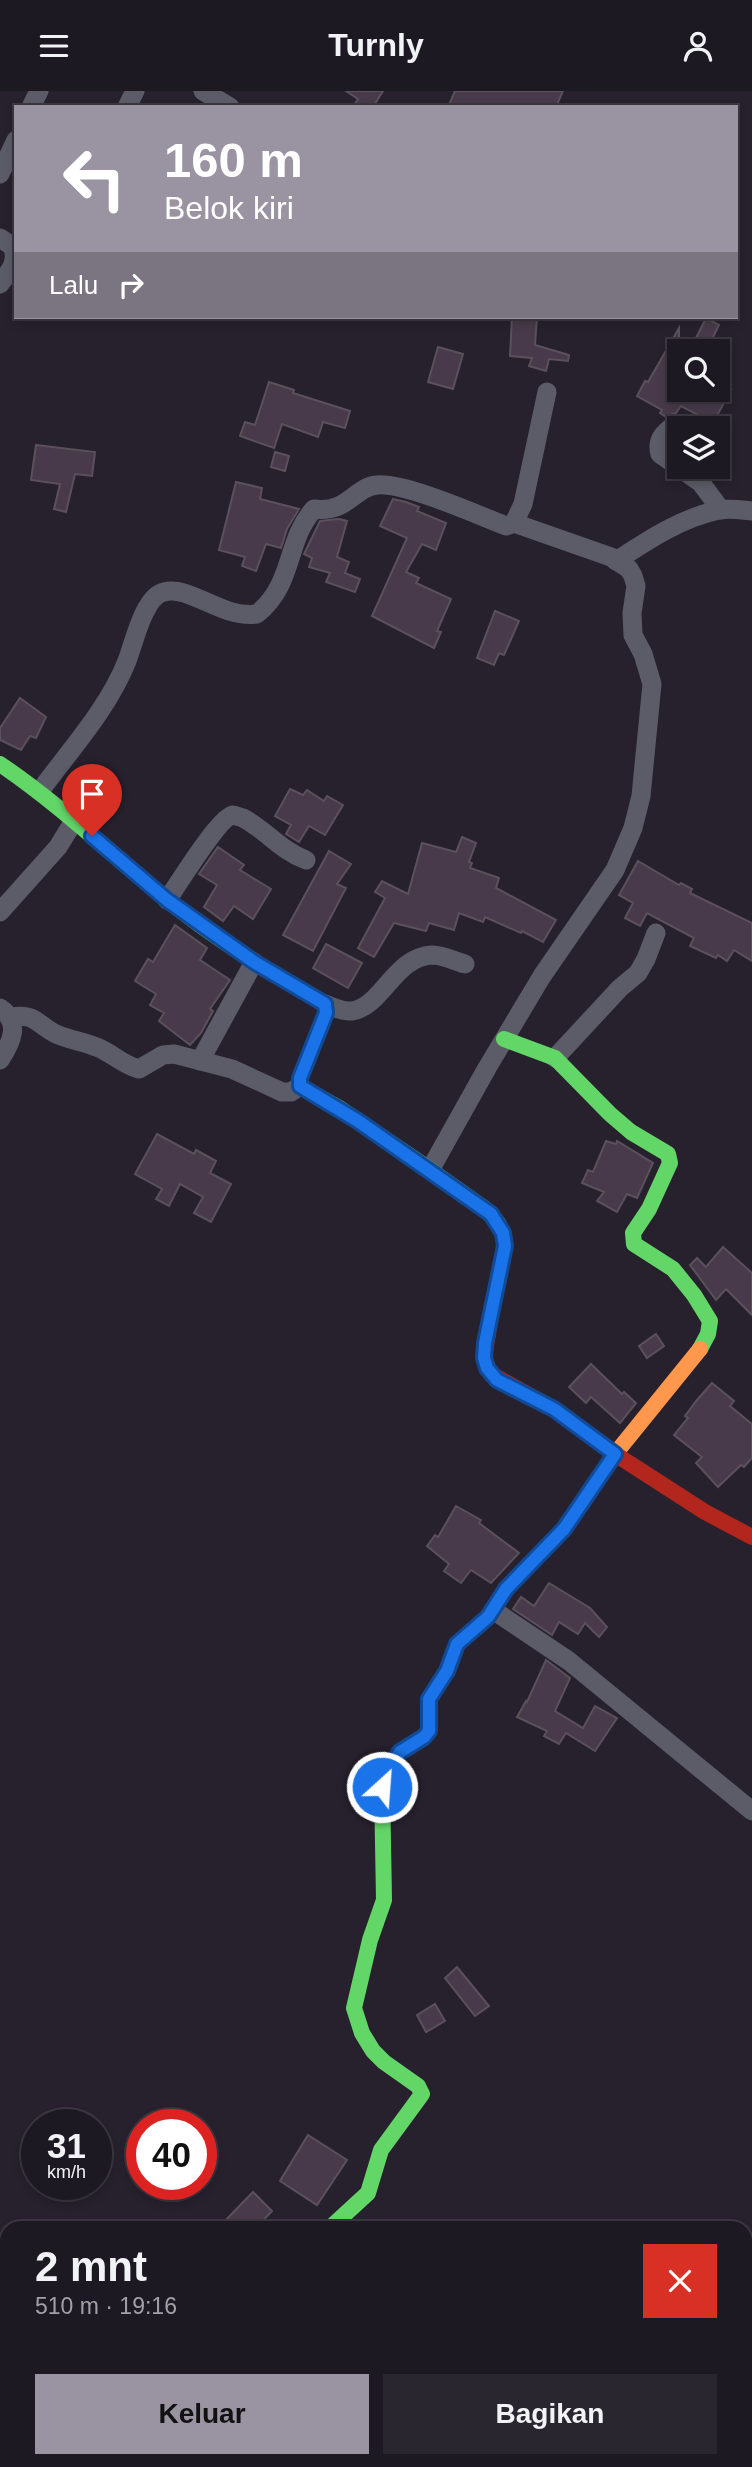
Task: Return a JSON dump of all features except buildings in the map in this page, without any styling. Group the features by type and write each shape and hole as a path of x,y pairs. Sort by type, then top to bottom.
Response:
{"street":[{"path":"203,91 227,105"},
{"path":"0,174 14,144"},
{"path":"0,238 14,250"},
{"path":"0,284 14,266"},
{"path":"514,523 523,503 547,391"},
{"path":"667,431 660,441 660,454 667,459"},
{"path":"695,479 721,510"},
{"path":"40,791 118,681 141,621 153,598 161,592 180,592 231,614 257,614 277,594 301,528 314,509 342,506 368,487 397,486 506,526 514,523 567,540 629,569 636,586 632,613 633,635 643,653 652,684 641,796 633,828 615,870 542,976 430,1170"},
{"path":"616,561 662,531 721,510 752,510"},
{"path":"0,764 40,791 167,900 254,962 325,1004 353,1011 363,1007 374,999 398,971 423,957 435,955 464,964"},
{"path":"167,900 215,830 233,815 242,817 283,848 306,860"},
{"path":"0,912 58,847 74,821"},
{"path":"555,1058 620,988 638,973 656,933"},
{"path":"200,1061 254,962"},
{"path":"300,1086 300,1078 326,1013 325,1004"},
{"path":"6,1013 34,1018 52,1032 106,1051 122,1063 139,1069 163,1055 174,1054 232,1069 282,1092 290,1092 300,1086"},
{"path":"0,1060 11,1042 14,1027 6,1013"},
{"path":"338,2221 368,2193 381,2150 422,2094 418,2086 373,2051 362,2033 354,2008 370,1940 384,1900 381,1850 384,1779 400,1752 429,1731 429,1699 447,1671 457,1644 479,1626 506,1589 564,1529 615,1454 697,1353 709,1333 710,1321 694,1294 673,1269 639,1248 633,1238 638,1224 649,1209 670,1163 670,1157 631,1132 610,1114 555,1058 505,1038"},
{"path":"300,1086 339,1108 484,1208 503,1233 505,1246 502,1269 484,1358 487,1368 497,1380 554,1409 615,1454 705,1512 752,1537"},
{"path":"493,1610 569,1661 752,1811"}],"traffic: fast":[{"path":"0,764 43,795 203,927 325,1004 326,1013 300,1078 300,1086 339,1108 413,1158 484,1208 498,1223 505,1246 494,1297"},
{"path":"504,1039 555,1058 631,1132 668,1154 670,1163 649,1209 633,1233 634,1244 673,1269 694,1295 710,1321 708,1334 700,1349"},
{"path":"338,2221 368,2193 381,2150 422,2094 418,2086 373,2051 362,2033 354,2008 370,1940 384,1900 382,1787 386,1773 399,1752 424,1737 428,1731 429,1699 447,1670 457,1644 488,1617"}],"traffic: slow":[{"path":"488,1617 506,1589 564,1529 615,1454 700,1349"}],"traffic: jam":[{"path":"494,1297 484,1358 491,1374 554,1409 615,1454 705,1512 752,1537"}],"route":[{"path":"92,836 167,900 254,962 325,1004 326,1013 300,1078 300,1086 339,1108 491,1214 503,1233 505,1246 485,1343 484,1358 487,1368 497,1380 554,1409 615,1454 564,1529 506,1589 488,1617 457,1644 450,1656 447,1671 429,1699 429,1731 400,1752 391,1763 382,1787"}]}
